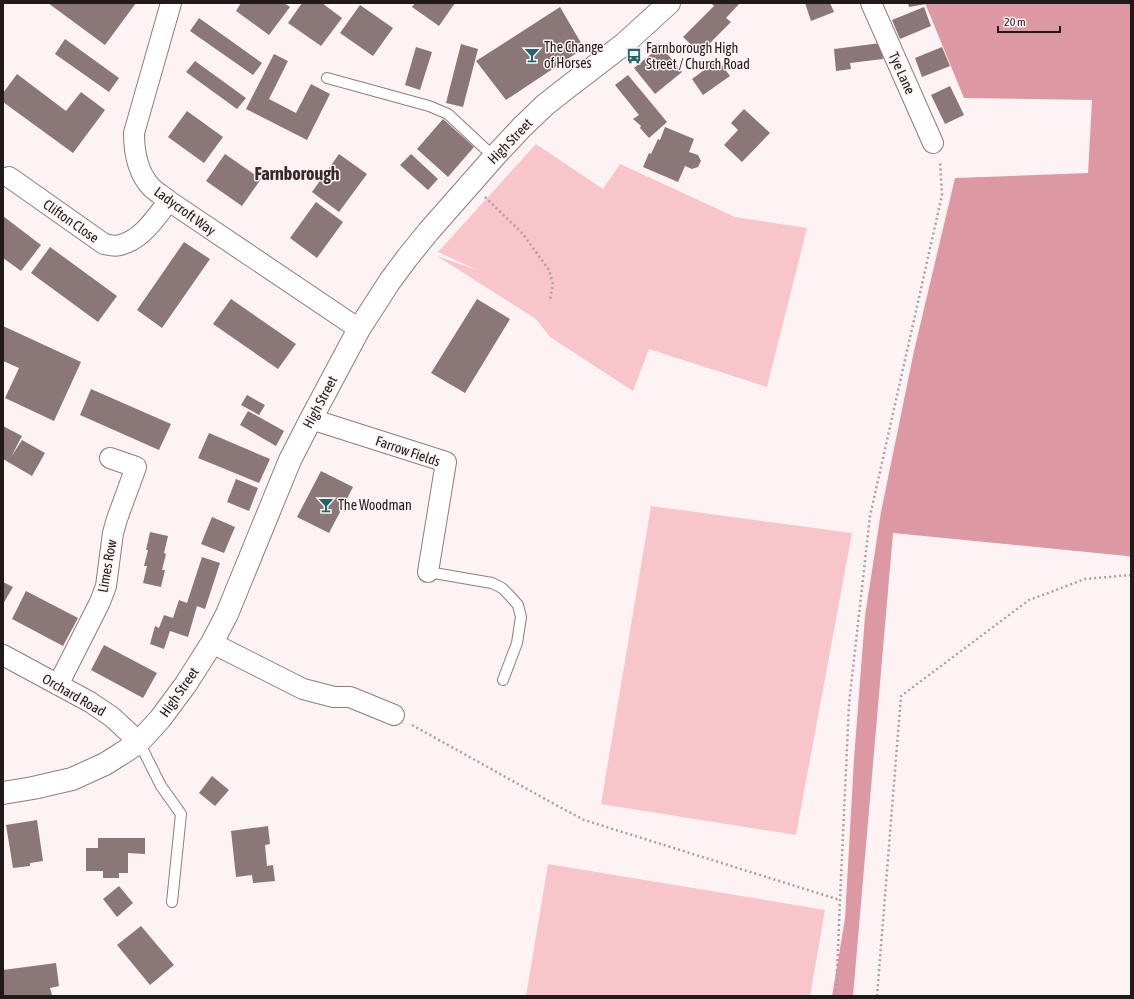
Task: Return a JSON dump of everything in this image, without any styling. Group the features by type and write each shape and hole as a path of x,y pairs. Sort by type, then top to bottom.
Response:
{"main road":[{"name":"High Street","path":"3,793 34,788 72,778 105,764 139,742 160,719 186,684 212,643 226,614 290,460 310,419 360,329 390,281 407,258 494,157 522,127 545,105 624,44 660,6"}],"street":[{"name":"Ladycroft Way","path":"171,3 134,133 134,146 142,173 151,186 168,201 360,329"},
{"name":"Tye Lane","path":"871,3 933,143"},
{"name":"Clifton Close","path":"9,177 104,244 118,246 131,241 150,225 168,201"},
{"name":"Farrow Fields","path":"310,419 446,462 428,572"},
{"name":"Limes Row","path":"58,686 100,602 106,586 113,533 136,467 110,458"},
{"path":"212,643 303,689 334,697 350,697 394,715"},
{"name":"Orchard Road","path":"3,655 90,702 112,717 139,742"}],"lane":[{"path":"327,78 429,106 448,114 494,157"},
{"path":"428,572 492,583 502,588 518,605 521,617 517,643 503,680"},
{"path":"139,742 161,786 182,814 172,902"}],"path":[{"path":"836,996 849,704 870,516 942,195 940,160 933,143"},
{"path":"471,184 523,234 549,270 553,284 550,300"},
{"path":"877,996 901,696 1029,600 1085,579 1131,575"},
{"path":"394,715 584,820 840,900"}],"shaded area":[{"path":"925,3 1131,3 1131,557 893,533 853,996 832,996 845,919 854,759 865,616 881,512 914,351 955,178 1088,173 1092,100 964,98"},
{"path":"536,144 603,189 620,164 735,217 807,228 767,387 649,349 633,391 550,337 536,319 437,256 477,270 438,252"},
{"path":"651,506 852,533 796,835 601,804"},
{"path":"548,864 825,910 810,996 526,996"}],"building":[{"path":"48,3 136,3 105,45"},
{"path":"241,3 284,3 290,7 269,35 236,11"},
{"path":"302,3 322,3 342,18 321,46 288,23"},
{"path":"415,3 455,3 439,26 412,7"},
{"path":"711,3 740,3 726,18 731,22 700,53 683,37 714,6"},
{"path":"805,3 830,3 834,12 811,21"},
{"path":"908,3 926,3 926,4 909,7"},
{"path":"360,5 393,28 373,56 340,33"},
{"path":"560,7 584,48 506,100 476,61"},
{"path":"924,7 931,26 900,39 892,20"},
{"path":"199,18 262,63 253,75 190,31"},
{"path":"65,39 119,78 109,92 55,54"},
{"path":"881,43 883,59 850,63 851,69 836,71 834,49"},
{"path":"461,44 478,49 463,107 446,103"},
{"path":"661,46 682,72 655,94 634,68"},
{"path":"416,47 432,52 420,90 405,85"},
{"path":"942,47 950,66 922,77 915,58"},
{"path":"274,54 288,61 269,99 296,113 311,84 330,94 307,140 246,109"},
{"path":"718,60 730,76 703,95 692,79"},
{"path":"195,61 246,98 237,109 186,72"},
{"path":"17,74 66,111 81,92 105,110 73,153 3,102 3,93"},
{"path":"628,75 667,122 649,138 640,128 641,126 633,119 639,115 615,85"},
{"path":"950,86 964,115 945,124 931,95"},
{"path":"744,109 770,133 742,162 724,145 738,130 731,123"},
{"path":"187,111 223,137 204,163 168,137"},
{"path":"443,119 474,147 448,177 417,149"},
{"path":"665,127 694,139 689,152 698,155 701,161 698,167 692,169 685,166 678,182 643,167 649,153 651,154 658,139 660,140"},
{"path":"225,154 261,179 242,206 206,181"},
{"path":"339,154 367,174 339,212 312,192"},
{"path":"411,154 438,179 428,190 400,165"},
{"path":"316,202 343,222 317,258 290,238"},
{"path":"3,216 41,245 21,271 3,258"},
{"path":"184,242 210,259 162,328 137,310"},
{"path":"50,247 117,296 98,322 31,273"},
{"path":"231,299 296,344 278,369 213,324"},
{"path":"477,299 510,319 465,393 431,373"},
{"path":"3,326 81,362 54,421 5,398 19,368 3,361"},
{"path":"91,389 171,424 159,450 80,415"},
{"path":"247,395 265,405 259,415 241,405"},
{"path":"248,411 284,431 276,446 240,425"},
{"path":"3,426 22,436 11,457 22,440 45,453 32,476 3,459"},
{"path":"209,433 270,459 259,483 198,458"},
{"path":"321,471 353,487 329,533 297,517"},
{"path":"236,479 258,488 249,511 227,502"},
{"path":"212,517 235,527 224,553 201,544"},
{"path":"150,532 168,536 162,570 165,570 161,587 143,583 147,566 144,566"},
{"path":"202,557 220,563 205,609 197,606 188,637 170,631 164,649 150,644 155,626 159,628 164,615 173,618 179,600 187,603"},
{"path":"3,582 13,587 3,604"},
{"path":"26,591 78,618 63,646 12,619"},
{"path":"104,645 157,673 143,698 91,670"},
{"path":"212,776 229,790 215,806 199,793"},
{"path":"37,820 43,861 30,863 30,866 13,868 6,825"},
{"path":"268,826 270,844 265,845 267,866 273,865 275,881 253,883 252,875 236,877 231,831"},
{"path":"98,838 145,838 145,854 128,853 128,873 119,873 119,878 103,878 103,871 86,871 86,848 98,848"},
{"path":"119,886 133,903 117,917 103,899"},
{"path":"141,926 174,965 150,985 117,945"},
{"path":"56,963 59,986 50,988 52,995 3,996 3,970"}],"place":[{"name":"The Change of Horses","path":"532,55"},
{"name":"Farnborough High Street / Church Road","path":"634,56"},
{"name":"The Woodman","path":"326,505"}],"district":[{"name":"Farnborough","path":"297,174"}]}
